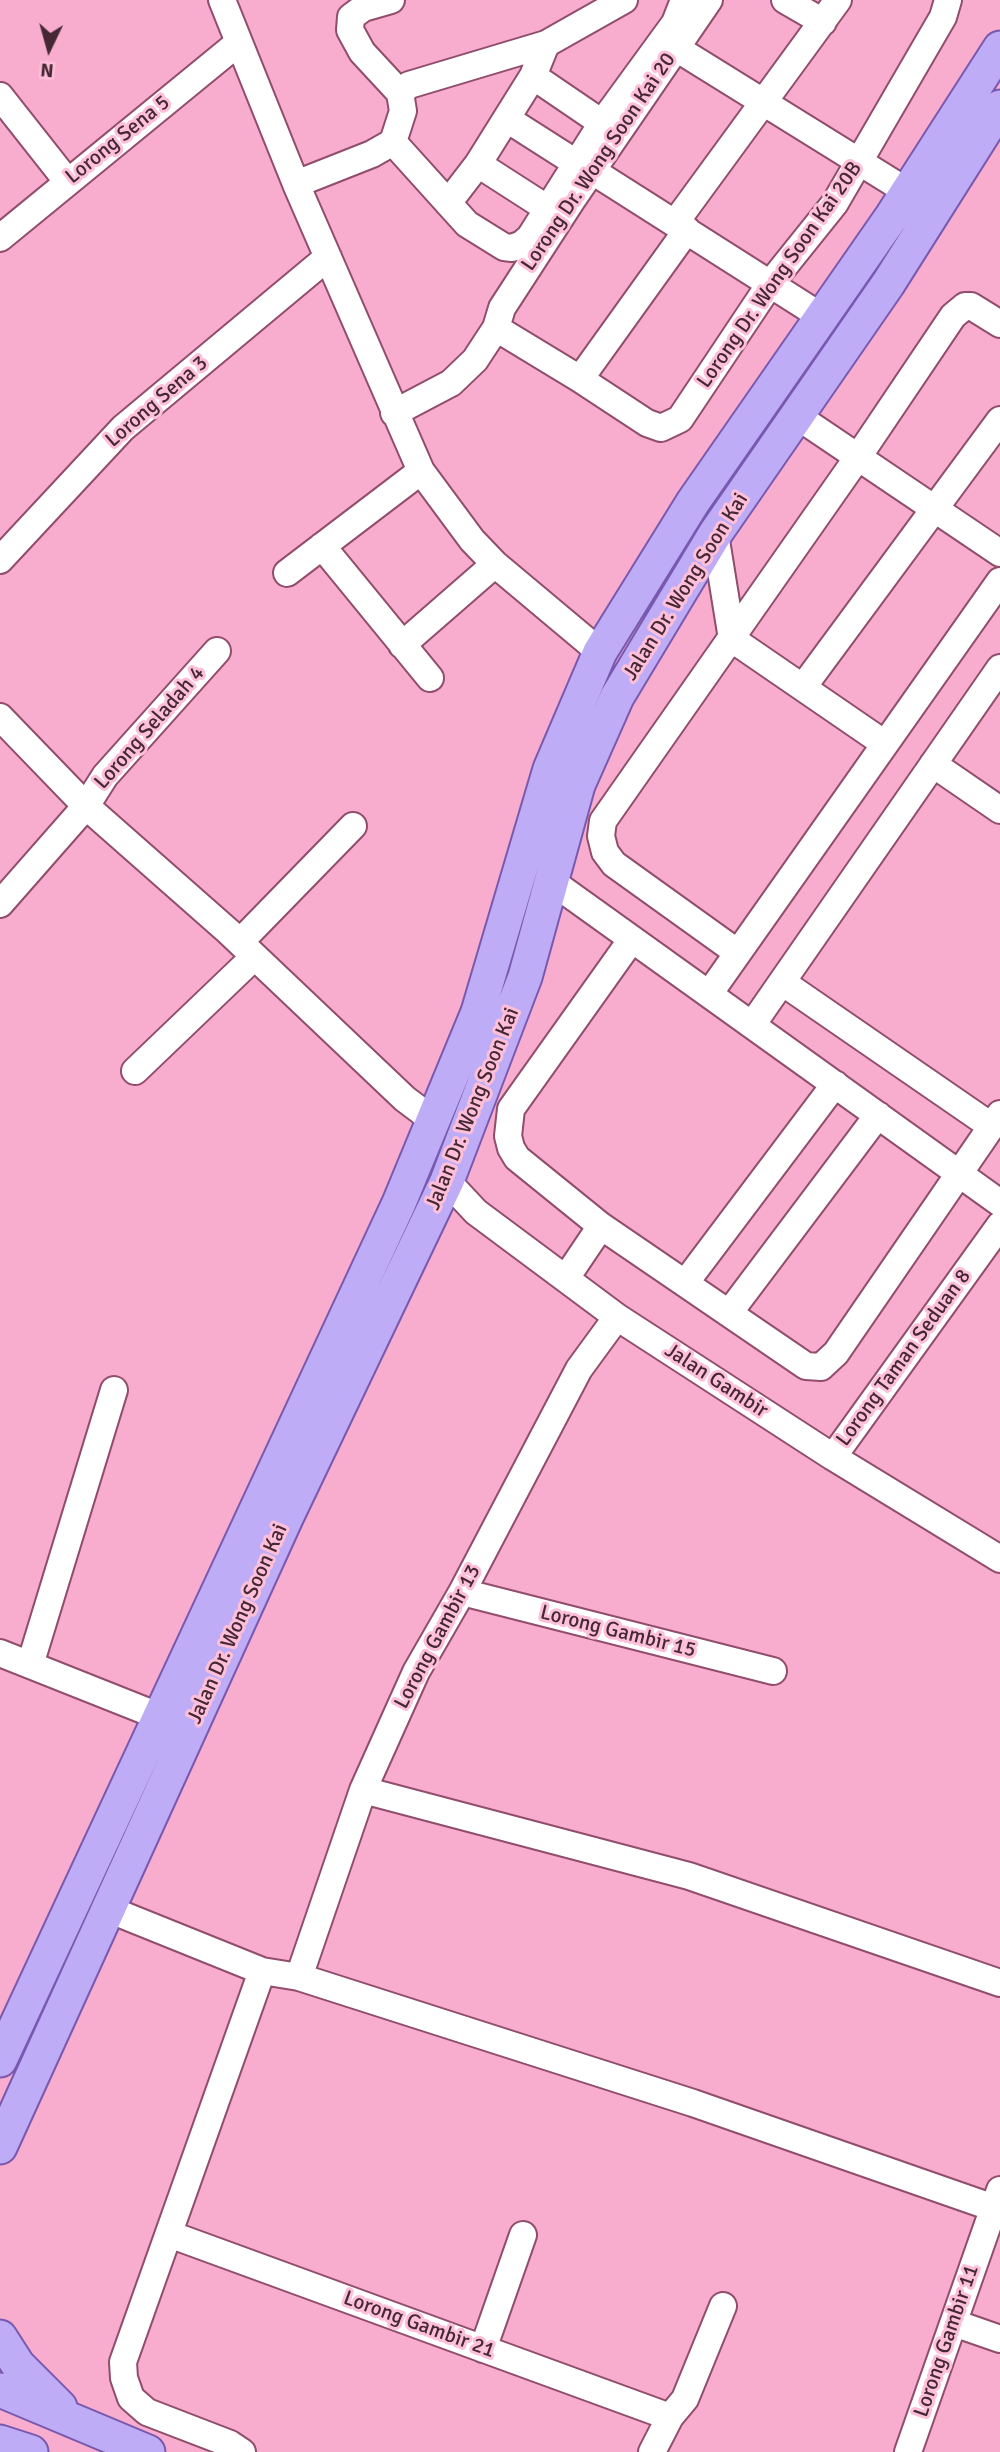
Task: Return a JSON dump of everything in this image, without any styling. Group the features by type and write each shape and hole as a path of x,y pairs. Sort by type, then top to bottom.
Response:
{"main road":[{"name":"Jalan Dr. Wong Soon Kai","path":"0,2060 399,1203 478,1012 550,769 600,652 693,502 908,192 1000,48"},
{"name":"Jalan Dr. Wong Soon Kai","path":"0,2147 287,1516 447,1181 524,977 578,785 617,697 715,534 888,284 1000,107"},
{"path":"0,2172 17,2105"},
{"path":"0,2337 18,2365 42,2392 76,2421"},
{"path":"0,2390 148,2452"},
{"path":"0,2442 31,2452"}],"street":[{"path":"222,0 296,184 421,471 472,540 495,564 600,652"},
{"path":"296,184 372,154 393,142 403,111 400,93 362,52 350,30 351,17 363,8 391,0"},
{"path":"400,93 422,80 546,44 624,0"},
{"path":"393,142 467,223 495,243 512,248 530,237 548,209 585,167 602,123 675,23 684,0"},
{"name":"Lorong Dr. Wong Soon Kai 20","path":"394,413 451,383 475,360 496,328 502,308 572,200 585,167 676,48 709,0"},
{"path":"785,0 823,22"},
{"path":"496,328 580,379 763,100 838,0"},
{"name":"Lorong Dr. Wong Soon Kai 20B","path":"580,379 647,424 662,428 680,419 770,284 835,203 943,17 948,1"},
{"name":"Lorong Sena 5","path":"0,238 238,43"},
{"path":"448,202 478,164 507,119 533,76 546,44"},
{"path":"676,48 908,192"},
{"path":"533,76 602,123"},
{"path":"0,96 67,181"},
{"path":"507,119 822,317"},
{"path":"478,164 548,209"},
{"name":"Lorong Sena 3","path":"0,560 123,428 328,257"},
{"path":"738,953 614,864 604,852 601,836 603,821 732,639 953,316 965,306 971,306 1000,324"},
{"path":"797,416 1000,553"},
{"path":"803,687 1000,420"},
{"path":"287,573 421,471"},
{"path":"715,534 732,639 885,744"},
{"path":"322,546 430,678"},
{"path":"402,645 495,564"},
{"path":"709,994 1000,581"},
{"name":"Lorong Seladah 4","path":"0,904 86,806 105,776 216,651"},
{"path":"752,1025 933,764 997,679"},
{"path":"0,717 86,806 246,950 405,1099 433,1120"},
{"path":"933,764 1000,810"},
{"path":"135,1071 246,950 353,826"},
{"path":"551,881 1000,1203"},
{"path":"632,939 511,1110 508,1136 517,1158 601,1226 686,1282 798,1362 815,1368 827,1364 996,1120 782,982"},
{"path":"686,1282 835,1084"},
{"path":"729,1313 878,1115"},
{"name":"Jalan Gambir","path":"447,1181 476,1212 566,1278 610,1326 1000,1559"},
{"name":"Lorong Taman Seduan 8","path":"833,1457 1000,1225"},
{"path":"566,1278 601,1226"},
{"name":"Lorong Gambir 13","path":"299,1977 363,1790 416,1672 462,1592 579,1369 610,1326"},
{"path":"30,1665 114,1390"},
{"name":"Lorong Gambir 15","path":"462,1592 773,1671"},
{"path":"0,1653 161,1717"},
{"path":"363,1790 689,1876 1000,1983"},
{"path":"108,1909 262,1971 299,1977 997,2199"},
{"path":"242,2452 147,2412 131,2398 124,2378 127,2343 169,2234 262,1971"},
{"name":"Lorong Gambir 11","path":"908,2452 997,2199"},
{"name":"Lorong Gambir 21","path":"169,2234 670,2417"},
{"path":"483,2349 523,2235"},
{"path":"652,2452 670,2417 684,2399 723,2306"},
{"path":"954,2323 1000,2339"}]}
